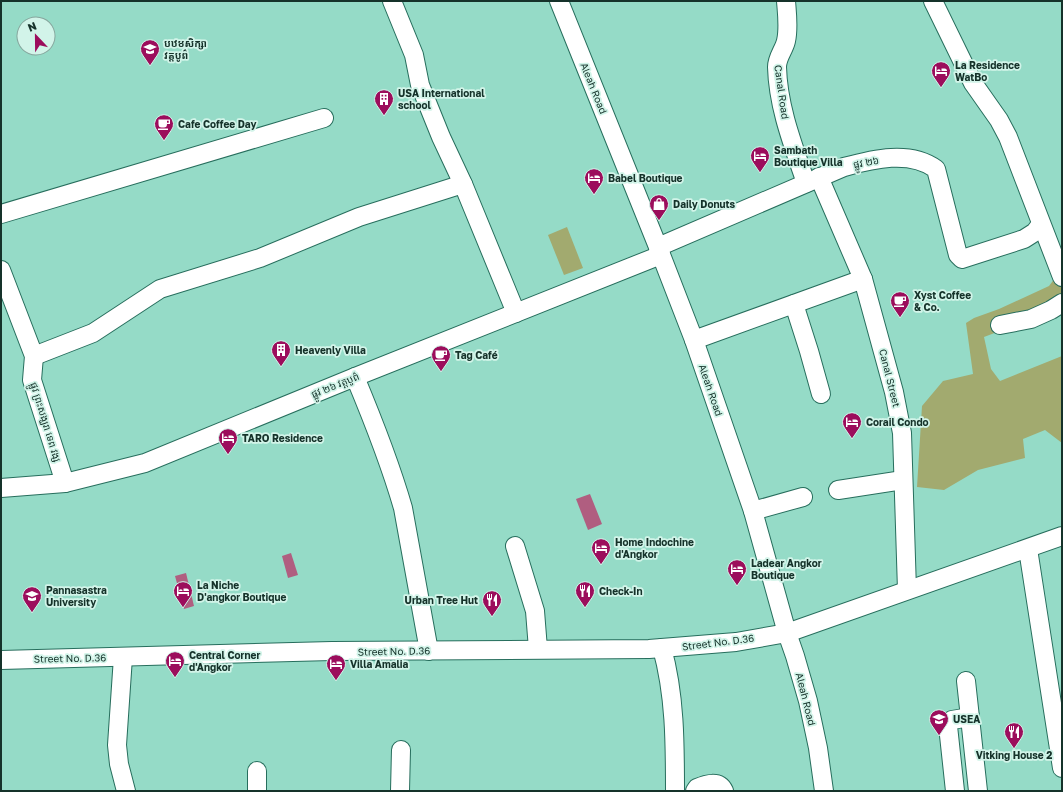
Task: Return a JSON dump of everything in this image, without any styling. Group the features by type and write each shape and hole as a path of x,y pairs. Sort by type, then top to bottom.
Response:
{"street":[{"path":"392,1 414,55 420,85 441,137 463,184 516,313"},
{"name":"Aleah Road","path":"559,1 660,251 694,340 753,511 787,633 808,701 818,748 824,791"},
{"name":"Canal Road","path":"786,1 787,36 778,58 778,73 784,114 813,180"},
{"path":"933,1 973,83 999,120 1008,137 1062,277"},
{"path":"1,214 324,118"},
{"name":"ផ្លូវ ២៦","path":"660,251 844,167 881,159 906,158 928,163 936,169 958,255 962,259 1024,239 1036,232 1041,224"},
{"name":"Canal Street","path":"813,180 863,279 887,365 900,420 902,433 907,590"},
{"path":"34,356 93,333 160,289 260,258 359,217 463,184"},
{"name":"ផ្លូវ ២៦ វត្តបូព៌","path":"1,488 65,483 145,463 516,313 660,251"},
{"name":"ផ្លូវ ព្រះសង្ឃរា ទេព វង្ស","path":"1,270 34,356 32,380 65,483"},
{"path":"694,340 863,279"},
{"path":"1000,325 1031,319 1062,303"},
{"path":"794,304 821,394"},
{"path":"355,377 398,490 403,508 429,650"},
{"path":"838,490 903,480"},
{"path":"753,511 803,497"},
{"name":"Street No. D.36","path":"1,660 332,651 662,648 736,642 787,633 1062,536"},
{"path":"515,546 535,611 538,649"},
{"path":"1028,549 1062,768"},
{"path":"662,648 666,663 673,709 675,740 675,791"},
{"path":"123,657 117,745 126,791"},
{"path":"966,680 978,791"},
{"path":"955,791 948,726 949,722 952,720 970,717"},
{"path":"400,791 401,750"},
{"path":"257,771 257,791"},
{"path":"695,791 703,785 718,784 724,791"}],"green space":[{"path":"567,227 583,268 564,275 548,235"},
{"path":"1058,274 1062,284 1062,307 984,337 991,369 1000,381 1062,356 1062,443 1045,430 1023,439 1025,458 978,470 944,490 917,487 922,406 943,381 973,374 966,323 974,318 999,309 1049,286"}],"shaded area":[{"path":"590,494 602,524 588,530 576,499"},
{"path":"291,553 298,575 288,578 282,556"},
{"path":"186,573 194,606 184,609 175,576"}],"place":[{"name":"បឋមសិក្សា វត្តបូព៌","path":"150,66"},
{"name":"La Residence WatBo","path":"941,88"},
{"name":"USA International school","path":"384,116"},
{"name":"Cafe Coffee Day","path":"164,141"},
{"name":"Sambath Boutique Villa","path":"760,173"},
{"name":"Babel Boutique","path":"594,195"},
{"name":"Daily Donuts","path":"659,221"},
{"name":"Xyst Coffee & Co.","path":"900,318"},
{"name":"Heavenly Villa","path":"281,367"},
{"name":"Tag Café","path":"441,372"},
{"name":"Corail Condo","path":"852,439"},
{"name":"TARO Residence","path":"228,455"},
{"name":"Home Indochine d'Angkor","path":"601,565"},
{"name":"Ladear Angkor Boutique","path":"737,586"},
{"name":"La Niche D'angkor Boutique","path":"183,608"},
{"name":"Check-In","path":"585,608"},
{"name":"Pannasastra University","path":"32,613"},
{"name":"Urban Tree Hut","path":"492,617"},
{"name":"Central Corner d'Angkor","path":"175,678"},
{"name":"Villa Amalia","path":"336,681"},
{"name":"USEA","path":"939,736"},
{"name":"Vitking House 2","path":"1014,749"}]}
